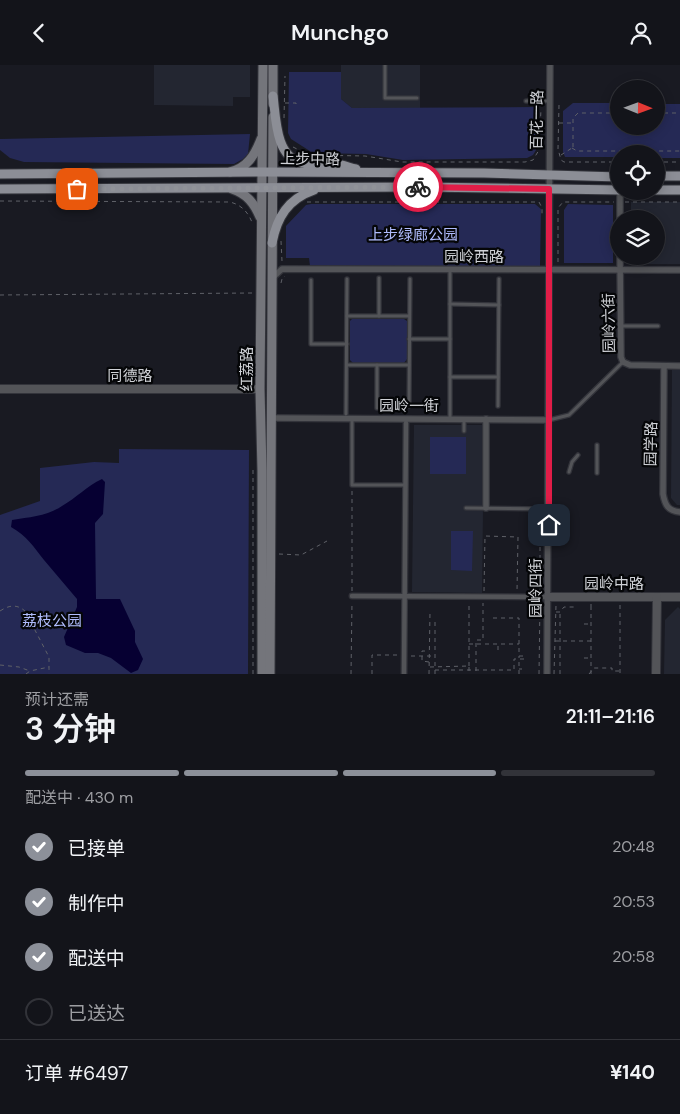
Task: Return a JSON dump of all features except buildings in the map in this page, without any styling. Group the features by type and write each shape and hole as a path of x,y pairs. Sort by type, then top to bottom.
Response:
{"main road":[{"name":"红荔路","path":"263,65 263,132 268,172"},
{"name":"红荔路","path":"262,674 260,389 262,235 273,96 273,65"},
{"path":"273,96 278,134 284,148 291,157 301,163 342,165 368,173"},
{"path":"230,172 241,168 251,159 258,147 263,132"},
{"name":"上步中路","path":"0,174 268,172 484,173 610,177"},
{"path":"665,176 680,176"},
{"name":"上步中路","path":"0,189 421,187 610,191"},
{"path":"230,188 242,192 257,208 261,219 262,235"},
{"name":"红荔路","path":"267,188 272,243 270,674"},
{"path":"272,243 278,221 287,207 303,195 323,188"},
{"path":"665,190 680,190"}],"street":[{"name":"百花一路","path":"549,189 550,65"},
{"name":"园岭四街","path":"547,674 549,189"},
{"name":"园岭六街","path":"620,265 620,326 621,357 623,362 630,365 680,366"},
{"name":"园岭西路","path":"271,279 282,269 680,270"},
{"name":"园学路","path":"664,366 663,494 664,503 668,509 680,512"},
{"name":"同德路","path":"0,389 260,389"},
{"name":"园岭一街","path":"270,418 315,416 548,420"},
{"path":"486,419 486,508"},
{"path":"404,674 406,423"},
{"path":"352,596 548,597"},
{"name":"园岭中路","path":"548,597 680,597"},
{"path":"656,674 657,597"}],"lane":[{"path":"385,65 385,98 416,98"},
{"path":"526,101 550,101"},
{"path":"450,269 450,419"},
{"path":"346,414 347,279"},
{"path":"379,279 379,316"},
{"path":"409,406 410,279"},
{"path":"498,279 498,405"},
{"path":"311,280 311,344 347,344"},
{"path":"450,305 499,305"},
{"path":"347,316 410,317"},
{"path":"620,326 658,326"},
{"path":"409,339 450,339"},
{"path":"548,420 569,415 623,362"},
{"path":"347,365 409,365"},
{"path":"377,365 377,408"},
{"path":"450,377 498,377"},
{"path":"352,418 352,485 405,485"},
{"path":"464,419 464,431"},
{"path":"597,445 597,473"},
{"path":"569,472 572,462 578,455"},
{"path":"466,508 549,509"}],"path":[{"path":"284,120 285,76"},
{"path":"284,103 296,103 296,107"},
{"path":"559,105 558,149 561,160 564,162 610,162"},
{"path":"290,144 309,155 365,156 402,162 525,162 533,160 539,150 540,109"},
{"path":"572,148 573,118 578,113 610,113"},
{"path":"665,113 680,113"},
{"path":"558,123 573,123"},
{"path":"560,155 572,148"},
{"path":"572,148 577,151 680,151"},
{"path":"665,162 680,163"},
{"path":"0,201 230,202 242,207 248,213 252,223"},
{"path":"302,203 539,202 542,208 542,217"},
{"path":"558,266 558,208 563,202 615,202"},
{"path":"625,202 680,203"},
{"path":"281,242 282,261"},
{"path":"0,295 261,293"},
{"path":"253,462 253,674"},
{"path":"351,674 352,485"},
{"path":"539,674 540,521"},
{"path":"476,671 476,640 483,640 485,536 518,537 517,597"},
{"path":"277,552 282,555 301,555 327,541"},
{"path":"469,603 469,674"},
{"path":"554,674 556,603"},
{"path":"590,674 591,603"},
{"path":"590,674 594,668 612,668 612,671 620,673 620,603"},
{"path":"0,611 13,606 20,607 25,611 50,657 49,674"},
{"path":"560,674 560,612 564,607 576,607"},
{"path":"429,674 430,612"},
{"path":"555,612 560,612"},
{"path":"491,618 519,618 519,674"},
{"path":"435,622 435,674"},
{"path":"584,624 591,624"},
{"path":"555,641 591,641"},
{"path":"469,644 522,642"},
{"path":"498,644 498,649"},
{"path":"429,651 422,651 422,661 429,662"},
{"path":"372,674 372,655 404,655"},
{"path":"410,656 435,656"},
{"path":"435,671 514,670 514,659 524,659 524,656 519,656"},
{"path":"584,658 591,658"},
{"path":"0,665 19,667 30,671"},
{"path":"429,667 469,666"},
{"path":"26,674 30,671 50,667"}],"shaded area":[{"path":"154,65 250,65 250,97 233,97 233,106 154,105"},
{"path":"341,65 420,65 420,108 352,108 341,99"},
{"path":"631,202 680,202 680,264 665,264 665,210 631,210"},
{"path":"672,370 680,370 680,505 677,505 671,498"},
{"path":"414,425 484,425 482,593 412,592"},
{"path":"102,479 105,482 103,514 95,523 96,599 120,599 135,631 135,642 143,659 138,670 131,673 111,658 98,653 85,653 66,645 64,637 77,607 77,599 29,542 11,527 12,520 50,512 67,503"},
{"path":"678,607 680,609 680,674 664,674 665,620"}],"green space":[{"path":"289,72 341,72 341,99 352,108 537,107 536,150 533,155 527,158 403,160 366,154 313,153 291,139 288,133"},
{"path":"573,103 610,103 610,135 665,135 665,104 680,104 680,158 665,158 665,145 610,145 610,157 565,157 563,152 563,111"},
{"path":"250,134 248,154 234,164 24,162 10,158 0,150 0,139"},
{"name":"上步绿廊公园","path":"535,204 541,209 540,266 310,266 309,258 286,258 286,226 306,205"},
{"path":"568,204 613,205 613,210 610,210 610,263 564,263 564,210"},
{"path":"352,319 404,319 407,321 407,359 404,363 353,363 350,360 350,321"},
{"path":"430,437 466,437 466,474 430,474"},
{"name":"荔枝公园","path":"119,449 249,450 248,674 0,674 0,515 40,501 40,468 94,462 119,463"},
{"path":"451,531 473,531 472,571 451,570"}],"way so far":[{"path":"77,189 272,187 342,189 418,187"}],"route":[{"path":"418,187 549,189 549,525"}]}
